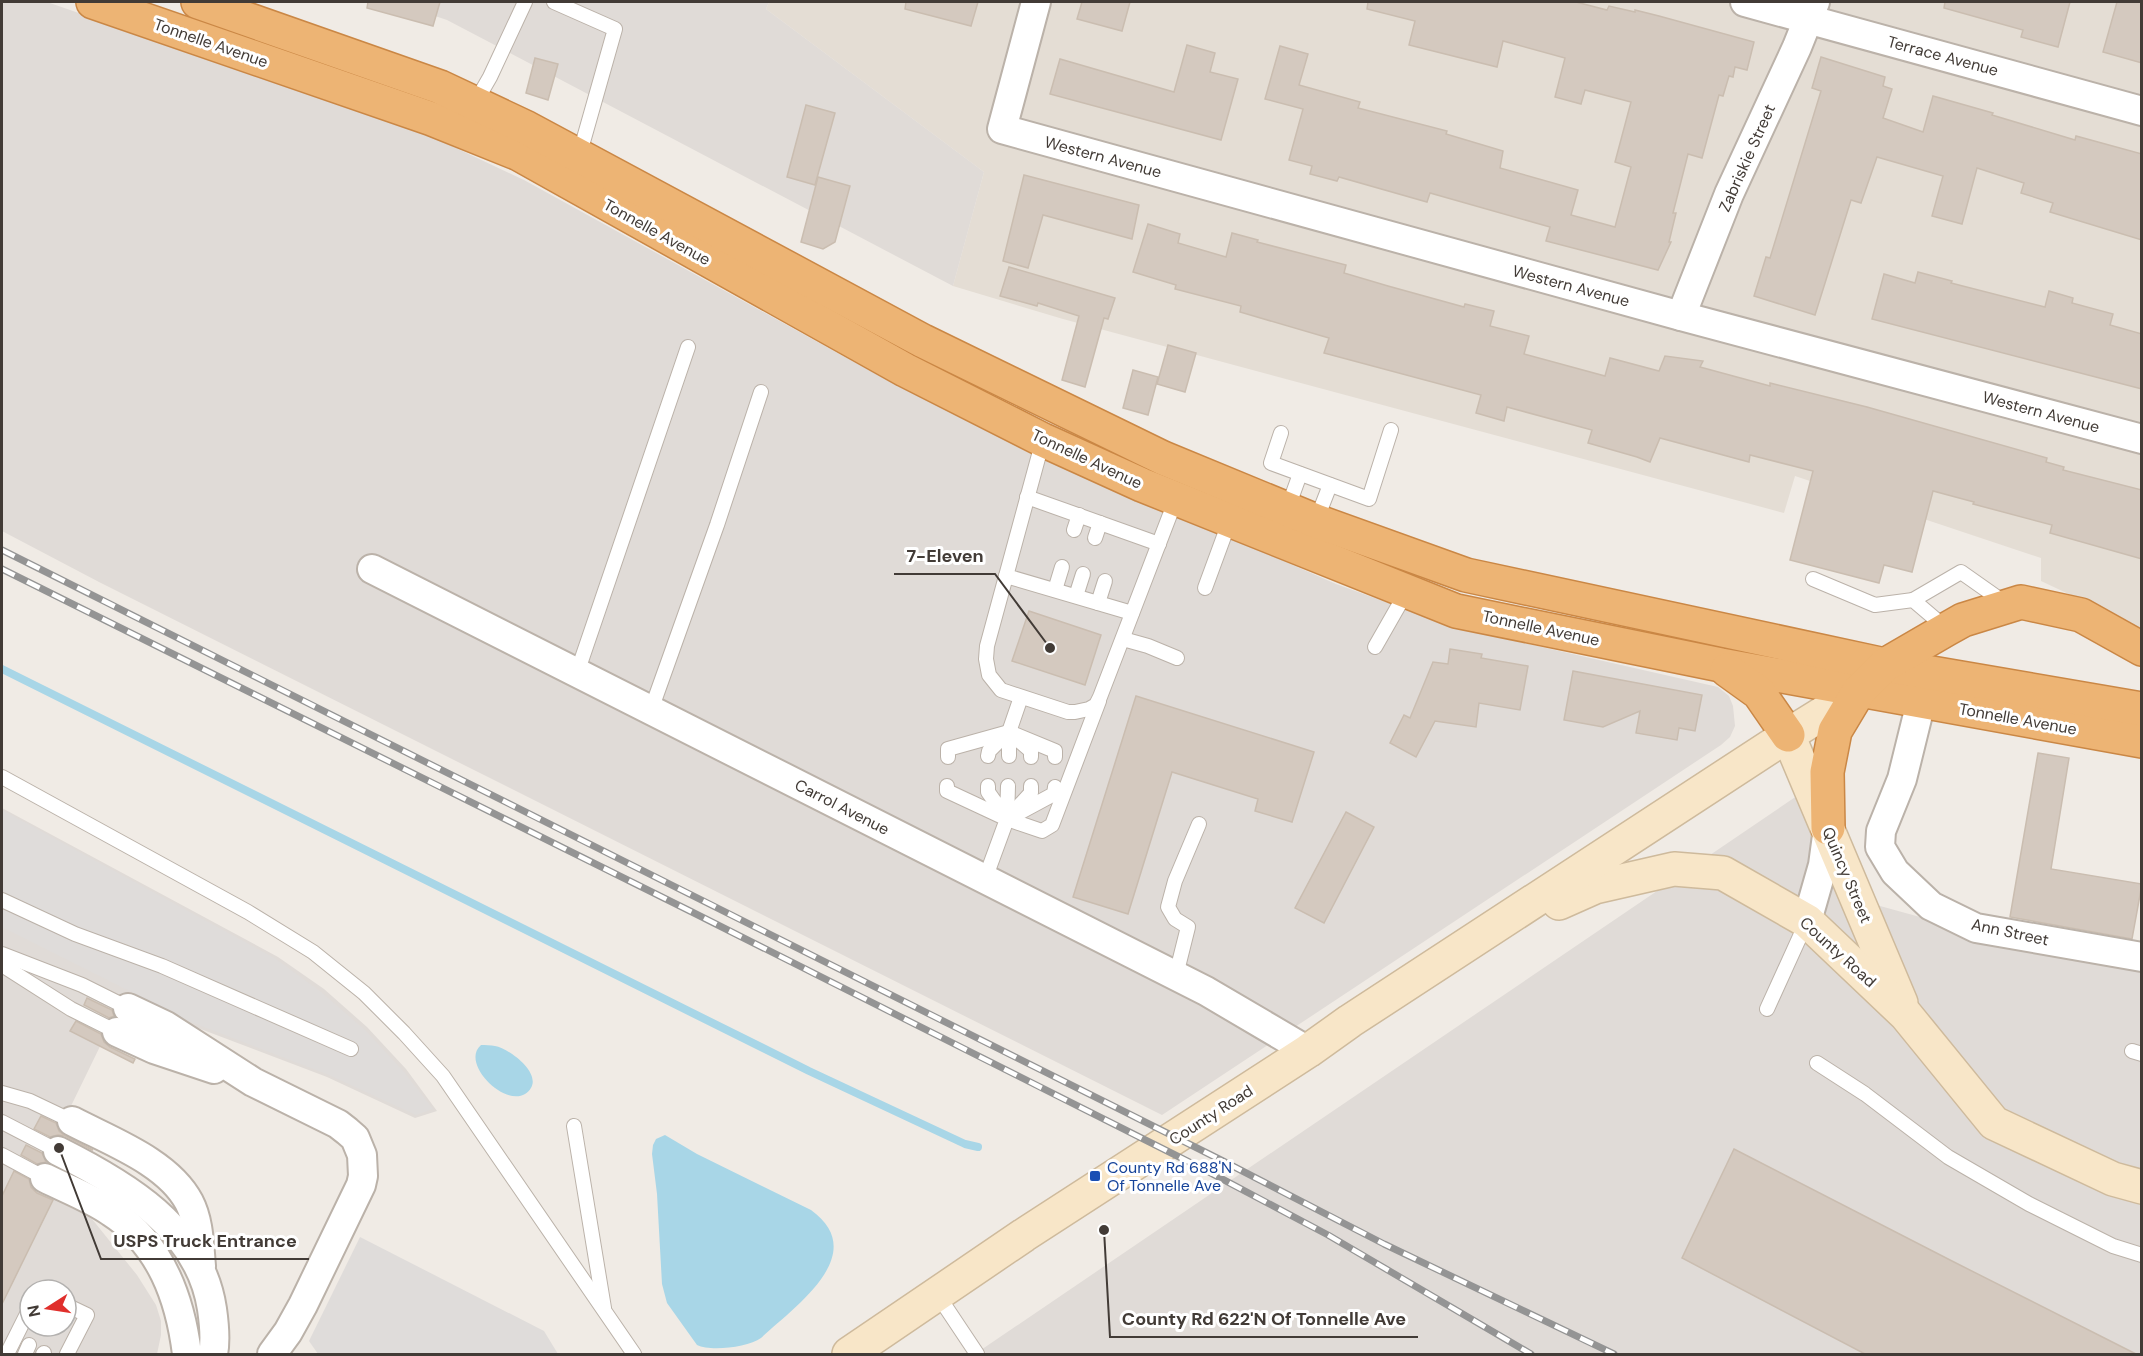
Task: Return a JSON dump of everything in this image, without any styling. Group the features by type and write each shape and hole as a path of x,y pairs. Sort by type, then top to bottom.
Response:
{"highway":[{"name":"Tonnelle Avenue","path":"93,2 432,119 519,154 905,370 1042,440 1176,499 1456,611 1721,665 2142,741"},
{"name":"Tonnelle Avenue","path":"198,2 440,87 527,128 922,341 1163,458 1301,516 1467,575 1885,665 2142,709"},
{"path":"1827,828 1827,771 1835,731 1859,691 1885,665 1947,629 1963,620 2021,602 2081,615 2142,649"},
{"path":"1721,665 1759,693 1788,735"}],"main road":[{"name":"County Road","path":"849,1354 1024,1235 1308,1051 1350,1021 1859,691"},
{"name":"Quincy Street","path":"1788,735 1906,1015"},
{"name":"County Road","path":"1482,936 1595,887 1674,869 1723,873 1807,921 1906,1015 1994,1123 2113,1179 2142,1187"}],"street":[{"name":"Western Avenue","path":"1036,2 1002,129 1681,316 2142,439"},
{"name":"Terrace Avenue","path":"1745,2 1812,10 2142,111"},
{"name":"Zabriskie Street","path":"1681,316 1729,194 1812,10"},
{"name":"Carrol Avenue","path":"372,569 1176,975 1308,1051"},
{"name":"Ann Street","path":"1921,702 1902,779 1881,831 1880,847 1895,872 1931,906 1976,928 2142,957"},
{"path":"1807,921 1823,865 1827,828"},
{"path":"123,1020 165,1026 253,1082 338,1124 360,1146 363,1166 361,1185 288,1332 272,1354"},
{"path":"72,1121 150,1163 167,1175 181,1190 189,1203 199,1237 201,1271"},
{"path":"58,1151 112,1180 150,1206 179,1237 201,1271 210,1297 213,1315 213,1354"},
{"path":"45,1178 110,1211 132,1228 147,1244 159,1262 175,1296 187,1354"}],"lane":[{"path":"474,104 525,2"},
{"path":"554,2 615,29 579,156"},
{"path":"577,673 688,346"},
{"path":"651,710 717,525 761,392"},
{"path":"1281,433 1271,463 1369,499 1391,430"},
{"path":"1042,440 987,646 987,666 993,682 1001,690 1068,712 1096,705 1100,698"},
{"path":"1300,474 1301,516"},
{"path":"1301,516 1330,485"},
{"path":"1027,497 1159,544"},
{"path":"947,786 947,791 1007,819 1042,831 1052,825 1176,499"},
{"path":"1074,530 1079,515"},
{"path":"1205,588 1230,520"},
{"path":"1095,538 1100,523"},
{"path":"1118,544 1122,531"},
{"path":"1055,590 1062,567"},
{"path":"1813,579 1875,605 1913,600 1960,572 2008,606"},
{"path":"1076,596 1083,574"},
{"path":"1006,576 1132,613"},
{"path":"1098,603 1105,581"},
{"path":"1375,647 1407,591"},
{"path":"1913,600 1947,629"},
{"path":"1123,639 1177,658"},
{"path":"1009,756 1009,732 1021,697"},
{"path":"988,756 989,751 1009,732"},
{"path":"965,756 964,751 1009,732"},
{"path":"1009,732 1031,751 1031,757"},
{"path":"948,757 948,749 1009,732 1055,751 1055,757"},
{"path":"2,777 248,912 313,952 364,993 405,1033 443,1076 634,1354"},
{"path":"964,785 964,792 1007,819"},
{"path":"988,786 988,792 1007,819"},
{"path":"984,879 1007,819 1008,786"},
{"path":"1007,819 1031,793 1031,786"},
{"path":"1007,819 1054,794 1055,787"},
{"path":"1176,975 1188,927 1175,919 1168,907 1175,880 1199,824"},
{"path":"2,900 75,933 162,966 351,1049"},
{"path":"1767,1009 1807,921"},
{"path":"2,954 82,985 123,1020"},
{"path":"2,965 71,1009 123,1020"},
{"path":"1817,1063 1866,1094 1948,1157 2029,1204 2113,1246 2142,1255"},
{"path":"2,1093 30,1101 72,1121"},
{"path":"2,1122 58,1151"},
{"path":"574,1125 605,1313"},
{"path":"2,1155 45,1178"},
{"path":"937,1294 977,1354"},
{"path":"78,1311 87,1315 78,1333"},
{"path":"7,1354 18,1332"},
{"path":"67,1354 75,1338"}],"shaded area":[{"path":"2,2 47,2 422,132 524,180 892,383 999,436 1336,584 1430,618 1502,638 1718,687 1729,696 1733,706 1735,726 1730,737 1721,745 1162,1115 99,582 2,531"},
{"path":"393,2 769,2 766,9 984,172 953,286 447,20"},
{"path":"769,2 2141,2 2141,628 2041,581 2041,558 1795,476 1784,513 1063,319 953,286 984,172 766,9"},
{"path":"1816,783 1862,901 1996,938 2141,945 2141,1354 975,1354"},
{"path":"2,808 278,957 324,989 367,1027 406,1069 437,1111 415,1118 327,1077 190,1025 126,993 34,1182 88,1214 137,1275 156,1305 161,1321 157,1354 2,1354"},
{"path":"2,810 276,959 321,992 365,1030 404,1072 433,1109 416,1115 329,1075 191,1022 2,927"},
{"path":"360,1237 544,1331 558,1354 318,1354 309,1341"}],"water":[{"path":"481,1045 502,1048 525,1065 533,1080 525,1094 516,1096 506,1094 487,1081 476,1062 476,1053"},
{"path":"665,1135 697,1154 811,1210 828,1227 834,1244 831,1262 821,1279 791,1311 755,1341 720,1348 697,1345 667,1303 662,1284 657,1194 652,1154 656,1139"}],"building":[{"path":"368,2 440,2 433,26 367,8"},
{"path":"906,2 978,2 971,26 905,9"},
{"path":"1082,2 1130,2 1122,31 1077,19"},
{"path":"1368,2 1576,2 1607,10 1609,6 1635,12 1635,10 1754,42 1747,70 1735,67 1733,77 1729,76 1723,96 1719,95 1702,158 1688,154 1673,213 1676,213 1669,242 1671,242 1658,270 1546,241 1550,227 1430,193 1427,202 1339,177 1337,181 1310,174 1312,166 1289,160 1303,109 1265,99 1280,46 1308,54 1299,85 1360,102 1358,108 1447,131 1446,134 1503,151 1500,168 1578,190 1571,215 1615,227 1631,167 1615,162 1631,102 1585,90 1581,104 1555,97 1565,58 1503,41 1497,67 1409,45 1415,21 1367,9"},
{"path":"1945,2 2070,2 2058,47 2021,37 2023,30 1944,8"},
{"path":"2117,2 2142,2 2142,63 2103,52"},
{"path":"1187,45 1215,53 1210,72 1238,79 1221,140 1050,94 1060,59 1174,92"},
{"path":"1821,57 1885,77 1883,86 1892,89 1883,118 1923,132 1933,96 2075,140 2076,136 2142,154 2142,240 2050,212 2053,203 2021,193 2024,183 1977,168 1962,224 1932,216 1943,176 1877,157 1861,203 1851,200 1815,315 1754,296 1766,257 1770,258 1821,91 1812,88"},
{"path":"535,58 558,64 548,100 526,93"},
{"path":"806,105 835,113 815,185 787,177"},
{"path":"1024,175 1139,205 1132,239 1043,215 1028,268 1003,261"},
{"path":"818,177 850,186 835,242 823,249 801,242"},
{"path":"1148,224 1180,234 1178,243 1226,257 1232,233 1258,240 1257,242 1346,265 1344,273 1464,307 1465,304 1494,311 1490,326 1529,336 1524,354 1605,376 1610,358 1659,371 1665,356 1703,361 1700,367 1770,386 1770,383 1867,407 2047,458 2046,462 2064,467 2063,470 2142,490 2142,559 2050,533 2052,525 1933,491 1912,572 1884,565 1879,583 1790,560 1813,471 1750,455 1749,462 1660,438 1650,462 1588,443 1592,430 1507,407 1504,421 1476,413 1481,395 1324,353 1329,338 1240,312 1241,306 1175,289 1176,285 1133,272"},
{"path":"1009,267 1115,298 1108,319 1104,318 1085,387 1062,380 1079,316 1038,303 1037,306 1000,296"},
{"path":"1918,272 1952,281 1951,283 2045,307 2049,291 2073,298 2072,303 2113,314 2110,325 2142,334 2142,389 1872,319 1884,274 1915,283"},
{"path":"1168,345 1196,353 1185,392 1157,384"},
{"path":"1133,370 1158,377 1148,415 1123,408"},
{"path":"1029,611 1101,635 1085,685 1012,661"},
{"path":"1450,649 1482,654 1481,658 1528,666 1520,710 1479,703 1476,727 1435,721 1416,757 1390,743 1404,715 1410,718 1433,662 1448,664"},
{"path":"1573,671 1702,695 1695,731 1679,728 1677,740 1636,733 1640,711 1603,727 1564,720"},
{"path":"1136,696 1314,752 1292,822 1255,811 1258,799 1172,772 1128,914 1073,897"},
{"path":"2038,753 2069,758 2051,869 2142,884 2132,939 2010,917"},
{"path":"1346,812 1374,827 1324,923 1295,908"},
{"path":"87,998 112,1010 114,1016 109,1018 84,1005"},
{"path":"76,1021 101,1034 104,1042 110,1047 135,1059 133,1063 70,1031"},
{"path":"41,1116 56,1123 59,1131 65,1136 50,1137 34,1129"},
{"path":"26,1145 42,1153 46,1162 37,1164 21,1155"},
{"path":"1734,1149 2136,1354 1865,1354 1682,1258"},
{"path":"14,1171 29,1179 31,1187 37,1193 53,1200 2,1304 2,1196"}],"waterway":[{"path":"2,669 809,1071 965,1144 978,1147"}],"railway":[{"path":"2,550 1223,1161 1384,1244 1614,1354"},
{"path":"2,569 1209,1172 1328,1235 1531,1354"}],"place":[{"name":"7-Eleven","path":"1050,648"},
{"name":"USPS Truck Entrance","path":"59,1148"},
{"name":"County Rd 688'N Of Tonnelle Ave","path":"1095,1176"},
{"name":"County Rd 622'N Of Tonnelle Ave","path":"1104,1230"}]}
